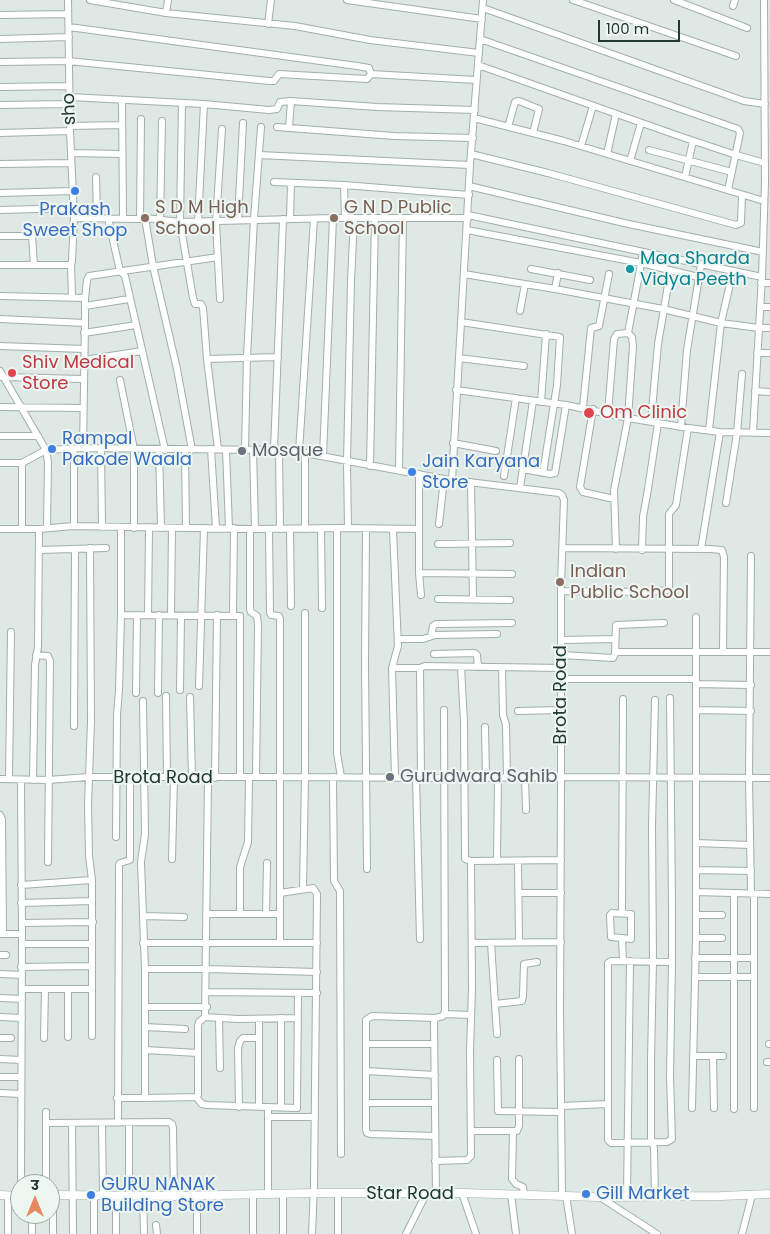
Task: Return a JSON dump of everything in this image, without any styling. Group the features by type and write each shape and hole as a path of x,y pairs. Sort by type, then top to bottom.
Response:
{"street":[{"name":"sho","path":"68,0 68,61 74,208 71,265 72,298"},
{"path":"90,0 166,13 294,26 370,40 479,53"},
{"path":"166,13 168,0"},
{"path":"268,24 270,0"},
{"path":"347,0 482,19"},
{"path":"452,480 470,165 483,0"},
{"path":"573,0 736,56"},
{"path":"674,0 693,3 747,28"},
{"path":"753,432 762,267 766,242 767,214 764,201 767,189 765,104 768,63 766,4"},
{"path":"483,8 744,102 765,104"},
{"path":"0,15 68,14"},
{"path":"69,26 358,66 369,68 371,74"},
{"path":"0,39 69,37"},
{"path":"480,39 738,129 740,133 728,190"},
{"path":"0,62 68,61 269,81 274,81 278,74 367,79 371,74"},
{"path":"478,65 766,167"},
{"path":"371,74 476,80"},
{"path":"0,87 69,86"},
{"path":"0,105 122,100 274,110 278,108 280,102 291,101 377,107 475,110"},
{"path":"122,100 123,218"},
{"path":"289,128 291,101"},
{"path":"508,127 515,102 519,101 539,109 532,133"},
{"path":"182,103 180,222 194,302 201,304 203,308 214,449 216,528"},
{"path":"198,222 204,104"},
{"path":"581,146 593,106"},
{"path":"607,154 616,114"},
{"path":"474,118 581,146 764,201"},
{"path":"141,119 142,218 177,369 192,450"},
{"path":"160,220 162,121"},
{"path":"238,219 243,123"},
{"path":"630,161 641,123"},
{"path":"0,133 122,125"},
{"path":"245,449 247,357 261,127"},
{"path":"277,127 394,136 473,138"},
{"path":"220,299 216,222 222,129"},
{"path":"685,177 693,141"},
{"path":"649,150 732,172"},
{"path":"71,153 122,154"},
{"path":"471,154 548,173 736,226 741,223 742,194"},
{"path":"259,155 470,165"},
{"path":"0,164 71,163"},
{"path":"96,177 97,218"},
{"path":"274,182 469,195"},
{"path":"280,529 276,451 278,357 286,219 291,183"},
{"path":"344,186 345,218"},
{"path":"469,186 624,223 763,252"},
{"path":"0,193 73,191"},
{"path":"0,210 74,208"},
{"path":"74,218 142,218 180,222 216,222 238,219 468,217 733,271 770,283"},
{"path":"108,218 120,270 124,276 136,325 162,450 161,528"},
{"path":"322,456 333,218"},
{"path":"348,528 347,462 354,218"},
{"path":"370,466 375,218"},
{"path":"399,470 403,218"},
{"path":"305,529 302,453 314,219"},
{"path":"467,230 641,263 698,277"},
{"path":"0,236 32,236 34,265"},
{"path":"628,333 643,253"},
{"path":"83,448 85,303 89,276 218,257"},
{"path":"561,591 668,591 670,588 670,514 676,505 685,427 687,350 700,264"},
{"path":"0,265 71,265"},
{"path":"762,267 770,267"},
{"path":"531,269 590,280"},
{"path":"709,430 721,323 733,271"},
{"path":"555,289 558,273"},
{"path":"464,274 663,309 721,323 770,328"},
{"path":"583,408 591,328 592,326 599,327 609,274"},
{"path":"520,312 525,284"},
{"path":"642,550 643,518 648,489 654,422 658,344 668,285"},
{"path":"0,296 85,298 85,303"},
{"path":"85,303 129,299"},
{"path":"760,307 770,307"},
{"path":"0,319 85,323"},
{"path":"461,322 559,336 561,338 555,403 543,473"},
{"path":"84,333 136,325"},
{"path":"608,413 614,339 617,334 628,333"},
{"path":"616,549 614,499 628,418 633,346 632,337 628,333"},
{"path":"541,402 546,334"},
{"path":"0,346 84,349"},
{"path":"84,360 142,351"},
{"path":"757,353 770,353"},
{"path":"207,359 278,357"},
{"path":"459,358 524,366"},
{"path":"726,503 742,374"},
{"path":"1,375 83,379"},
{"path":"1,375 46,450 48,462 47,528"},
{"path":"120,380 134,449 134,528"},
{"path":"456,390 593,409 628,418 720,432 770,433"},
{"path":"755,391 770,392"},
{"path":"504,476 516,398"},
{"path":"520,488 532,401"},
{"path":"523,469 555,473 566,405"},
{"path":"0,407 83,408"},
{"path":"593,409 580,487 583,492 614,499"},
{"path":"701,549 720,432"},
{"path":"0,436 38,436"},
{"path":"454,443 496,450"},
{"name":"Brota Road","path":"0,779 48,780 88,777 212,778 280,776 419,778 561,777 561,591 564,500 559,493 444,479 302,453 245,449 162,450 83,448 46,450"},
{"path":"74,449 74,526"},
{"path":"101,449 102,527"},
{"path":"0,463 22,463 46,450"},
{"path":"185,450 186,528"},
{"path":"226,450 231,528 232,615"},
{"path":"240,914 240,866 248,842 253,777 258,625 257,616 250,609 253,450"},
{"path":"22,463 22,528"},
{"path":"419,474 419,573 421,595"},
{"path":"439,524 444,479"},
{"path":"471,482 473,599"},
{"path":"0,528 39,529 74,526 419,529"},
{"path":"116,838 121,527"},
{"path":"148,615 149,528"},
{"path":"171,615 172,528"},
{"path":"199,686 204,528"},
{"path":"337,528 338,753 334,882 340,891 341,1154"},
{"path":"366,528 366,869"},
{"path":"33,780 34,665 38,648 39,529"},
{"path":"269,529 270,613 271,615 279,616 280,619 280,944"},
{"path":"290,529 291,606"},
{"path":"321,529 322,608"},
{"path":"392,530 398,639 392,668 395,777"},
{"path":"438,544 510,543"},
{"path":"90,548 91,712 88,777 89,856 92,880 93,922 92,1036"},
{"path":"39,550 106,548"},
{"path":"562,548 718,549 723,552 723,652"},
{"path":"74,726 75,549"},
{"path":"752,556 749,778 754,958 754,1108"},
{"path":"419,573 512,574"},
{"path":"438,599 510,600"},
{"path":"303,889 305,613"},
{"path":"121,615 240,616 240,777"},
{"path":"136,693 137,615"},
{"path":"158,693 159,615"},
{"path":"196,1097 198,1095 198,1026 199,1022 205,1017 207,1007 206,914 217,615"},
{"path":"180,690 181,616"},
{"path":"692,1108 696,938 696,617"},
{"path":"431,636 433,626 436,624 512,623"},
{"path":"562,656 611,659 616,652 615,627 617,624 664,623"},
{"path":"9,779 10,632"},
{"path":"398,639 497,634"},
{"path":"561,640 615,639"},
{"path":"616,652 770,652"},
{"path":"434,654 475,653 477,655 478,667"},
{"path":"36,655 48,656 50,661 48,862"},
{"path":"392,668 420,668 425,666 562,668"},
{"path":"461,667 465,778 465,859 471,861 561,860"},
{"path":"420,668 420,940"},
{"path":"502,668 507,777"},
{"path":"562,680 696,681 751,684"},
{"path":"166,696 167,777"},
{"path":"190,697 192,778"},
{"path":"670,698 672,962 670,1076 672,1139 670,1142 609,1142 608,963 611,961 672,962"},
{"path":"622,913 623,699"},
{"path":"655,700 651,1051 651,1138 655,1196"},
{"path":"143,701 146,834 141,862 145,1098"},
{"path":"444,710 445,1014"},
{"path":"518,711 561,710"},
{"path":"696,710 750,711"},
{"path":"485,727 486,777"},
{"path":"572,1234 564,1195 561,1109 561,777 696,776 770,778"},
{"path":"497,861 498,777"},
{"path":"525,777 526,810"},
{"path":"118,1123 119,865 130,860 130,778"},
{"path":"172,859 174,778"},
{"path":"21,780 21,1174"},
{"path":"0,815 2,819 1,934 22,934"},
{"path":"696,843 750,845"},
{"path":"435,1161 470,1160 471,1156 471,861"},
{"path":"518,861 520,942"},
{"path":"266,914 267,862"},
{"path":"696,870 751,871"},
{"path":"21,885 92,880"},
{"path":"280,893 313,888 316,892 317,972 312,1234"},
{"path":"519,892 561,893"},
{"path":"696,892 770,894"},
{"path":"734,894 734,1109"},
{"path":"21,904 92,901"},
{"path":"622,913 630,913 632,915 631,939 611,938 610,914 622,913"},
{"path":"206,914 280,914"},
{"path":"696,915 722,915"},
{"path":"143,916 184,917"},
{"path":"22,923 93,922"},
{"path":"696,938 722,938"},
{"path":"622,939 623,961"},
{"path":"491,942 497,1034"},
{"path":"472,943 561,942"},
{"path":"143,943 317,943"},
{"path":"22,944 92,944"},
{"path":"695,958 754,958"},
{"path":"495,1004 522,1001 524,996 524,964 537,962"},
{"path":"627,1196 630,962"},
{"path":"0,974 92,966"},
{"path":"144,969 317,972"},
{"path":"695,977 754,977"},
{"path":"22,989 92,989"},
{"path":"44,1038 45,989"},
{"path":"68,989 68,1037"},
{"path":"207,992 316,993"},
{"path":"196,1097 202,1104 239,1107 294,1108 298,1106 298,993"},
{"path":"0,998 22,999"},
{"path":"144,1008 207,1007"},
{"path":"435,1136 366,1133 366,1020 368,1018 388,1016 435,1018 445,1014 471,1015"},
{"path":"0,1017 22,1018"},
{"path":"205,1017 298,1018"},
{"path":"219,1018 220,1068"},
{"path":"281,1018 281,1107"},
{"path":"435,1018 436,1194"},
{"path":"259,1019 259,1106"},
{"path":"144,1027 185,1029"},
{"path":"0,1038 10,1038"},
{"path":"239,1107 238,1048 240,1041 243,1038 259,1038"},
{"path":"366,1044 434,1044"},
{"path":"145,1050 198,1052"},
{"path":"693,1056 723,1056"},
{"path":"713,1056 714,1108"},
{"path":"0,1059 21,1060"},
{"path":"471,1131 513,1131 518,1129 519,1059"},
{"path":"497,1060 498,1109 501,1112 608,1104"},
{"path":"366,1072 435,1074"},
{"path":"0,1077 21,1077"},
{"path":"0,1094 21,1094"},
{"path":"117,1098 196,1097"},
{"path":"366,1103 435,1103"},
{"path":"268,1107 268,1194"},
{"path":"46,1112 46,1174"},
{"path":"268,1117 315,1118"},
{"path":"46,1123 169,1122 172,1124 174,1196"},
{"path":"72,1123 73,1234"},
{"path":"129,1123 129,1196"},
{"path":"102,1124 103,1196"},
{"path":"513,1131 512,1179 516,1184 523,1187 524,1194"},
{"path":"462,1193 476,1234"},
{"name":"Star Road","path":"60,1195 462,1193 599,1197 770,1194"},
{"path":"283,1194 284,1234"},
{"path":"338,1194 338,1234"},
{"path":"408,1233 426,1194"},
{"path":"511,1194 516,1234"},
{"path":"4,1195 8,1234"},
{"path":"252,1195 253,1234"},
{"path":"742,1234 752,1195"},
{"path":"94,1196 94,1234"},
{"path":"116,1196 116,1234"},
{"path":"143,1196 144,1234"},
{"path":"196,1196 197,1234"},
{"path":"599,1197 657,1234"},
{"path":"156,1225 157,1234"}],"place":[{"name":"Prakash Sweet Shop","path":"75,191"},
{"name":"S D M High School","path":"145,218"},
{"name":"G N D Public School","path":"334,218"},
{"name":"Maa Sharda Vidya Peeth","path":"630,269"},
{"name":"Shiv Medical Store","path":"12,373"},
{"name":"Om Clinic","path":"589,413"},
{"name":"Rampal Pakode Waala","path":"52,449"},
{"name":"Mosque","path":"242,451"},
{"name":"Jain Karyana Store","path":"412,472"},
{"name":"Indian Public School","path":"560,582"},
{"name":"Gurudwara Sahib","path":"390,777"},
{"name":"Gill Market","path":"586,1194"},
{"name":"GURU NANAK Building Store","path":"91,1195"}]}
